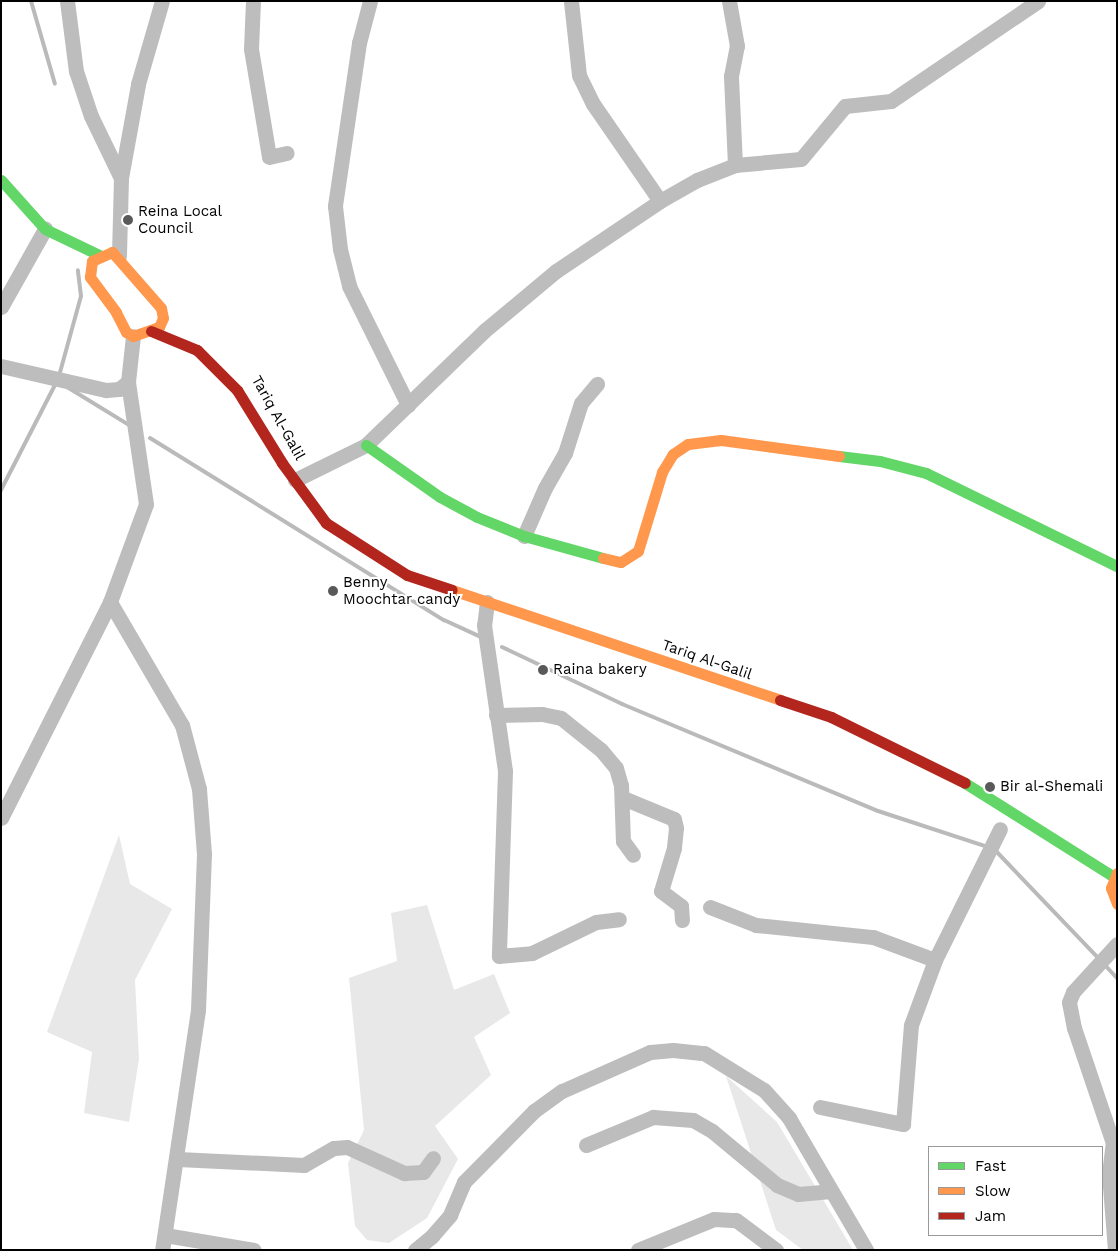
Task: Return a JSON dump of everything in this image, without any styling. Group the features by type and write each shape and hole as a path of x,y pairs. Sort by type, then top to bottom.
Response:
{"main road":[{"path":"1,180 90,273 126,332 133,336 152,331 159,326 163,318 154,297 138,282 119,256 112,252 98,256 92,260 90,273"},
{"path":"51,233 98,256"},
{"name":"Tariq Al-Galil","path":"163,318 200,340 240,379 284,453 295,480"},
{"name":"Tariq Al-Galil","path":"152,331 197,350 237,390 295,480 326,523 407,575 831,717 974,788 1115,875"},
{"path":"366,445 440,497 477,518 524,536 610,560 630,559 638,551 662,472 673,454 688,444 721,440 880,461 926,473 1117,566"},
{"path":"1115,875 1111,894 1117,904"}],"street":[{"path":"68,1 76,71 91,116 121,178"},
{"path":"119,256 121,178 138,84 162,1"},
{"path":"253,1 251,49 269,157 287,153"},
{"path":"370,1 359,43 336,215 340,250 349,286 408,405"},
{"path":"571,1 579,75 593,104 660,201"},
{"path":"729,1 737,46 732,76 735,165"},
{"path":"295,480 366,445 484,330 556,271 660,201 697,180 735,165 801,159 845,106 892,102 1038,1"},
{"path":"1,307 17,275 51,233"},
{"path":"1,286 17,275"},
{"path":"1,818 110,602 146,504 128,382 133,336"},
{"path":"1,366 106,390 119,389 128,382"},
{"path":"524,536 545,488 565,454 581,403 597,384"},
{"path":"110,602 182,725 198,789 204,854 198,1010 178,1159 164,1242 254,1250"},
{"path":"488,602 484,625 505,771 499,956 532,953 596,922 618,919"},
{"path":"496,715 542,714 561,718 575,727 616,768 623,798 623,841 632,855"},
{"path":"623,798 674,819 676,828 674,848 661,891 681,906 682,920"},
{"path":"820,1107 903,1124 911,1025 935,960 1000,829"},
{"path":"710,907 756,925 873,937 935,960"},
{"path":"1115,1250 1109,1174 1113,1143 1074,1028 1069,1002 1073,992 1117,944"},
{"path":"415,1250 432,1236 450,1215 464,1182 534,1112 562,1091 650,1052 704,1053 764,1090 788,1118 866,1250"},
{"path":"586,1145 653,1117 683,1118 712,1131 777,1185 798,1194 831,1191"},
{"path":"178,1159 304,1165 334,1148 347,1147 404,1174 423,1172 433,1158"},
{"path":"638,1250 714,1219 736,1220 776,1250"}],"shaded area":[{"path":"119,835 130,884 172,909 135,980 139,1059 129,1122 84,1113 92,1052 47,1032"},
{"path":"427,905 454,990 494,974 510,1013 474,1037 491,1075 435,1126 458,1159 427,1218 389,1243 367,1240 355,1226 348,1163 364,1130 349,978 397,961 391,913"},
{"path":"726,1076 777,1122 853,1250 803,1250 776,1230"}],"waterway":[{"path":"31,1 55,84"},
{"path":"59,376 81,296 78,270"},
{"path":"1,490 56,383"},
{"path":"67,387 129,425"},
{"path":"150,438 444,620 481,637"},
{"path":"502,647 622,704 878,811 988,847"},
{"path":"994,849 1098,958"},
{"path":"1103,963 1117,978"}],"traffic: fast":[{"path":"1,180 45,229 99,255"},
{"path":"366,445 440,497 477,517 524,536 603,558"},
{"path":"839,456 880,461 926,473 1117,566"},
{"path":"965,783 1114,877"}],"traffic: slow":[{"path":"112,252 161,308 163,318 159,327 133,336 126,332 116,312 90,277 92,261 112,252"},
{"path":"603,558 621,562 638,551 662,472 673,454 688,444 721,440 839,456"},
{"path":"452,590 780,700"},
{"path":"1117,873 1111,888 1117,904"}],"traffic: jam":[{"path":"151,331 197,350 237,390 282,463 326,523 407,575 452,590"},
{"path":"780,700 831,717 965,783"}],"place":[{"name":"Reina Local Council","path":"128,220"},
{"name":"Benny Moochtar candy","path":"333,591"},
{"name":"Raina bakery","path":"543,670"},
{"name":"Bir al-Shemali","path":"990,787"}]}
